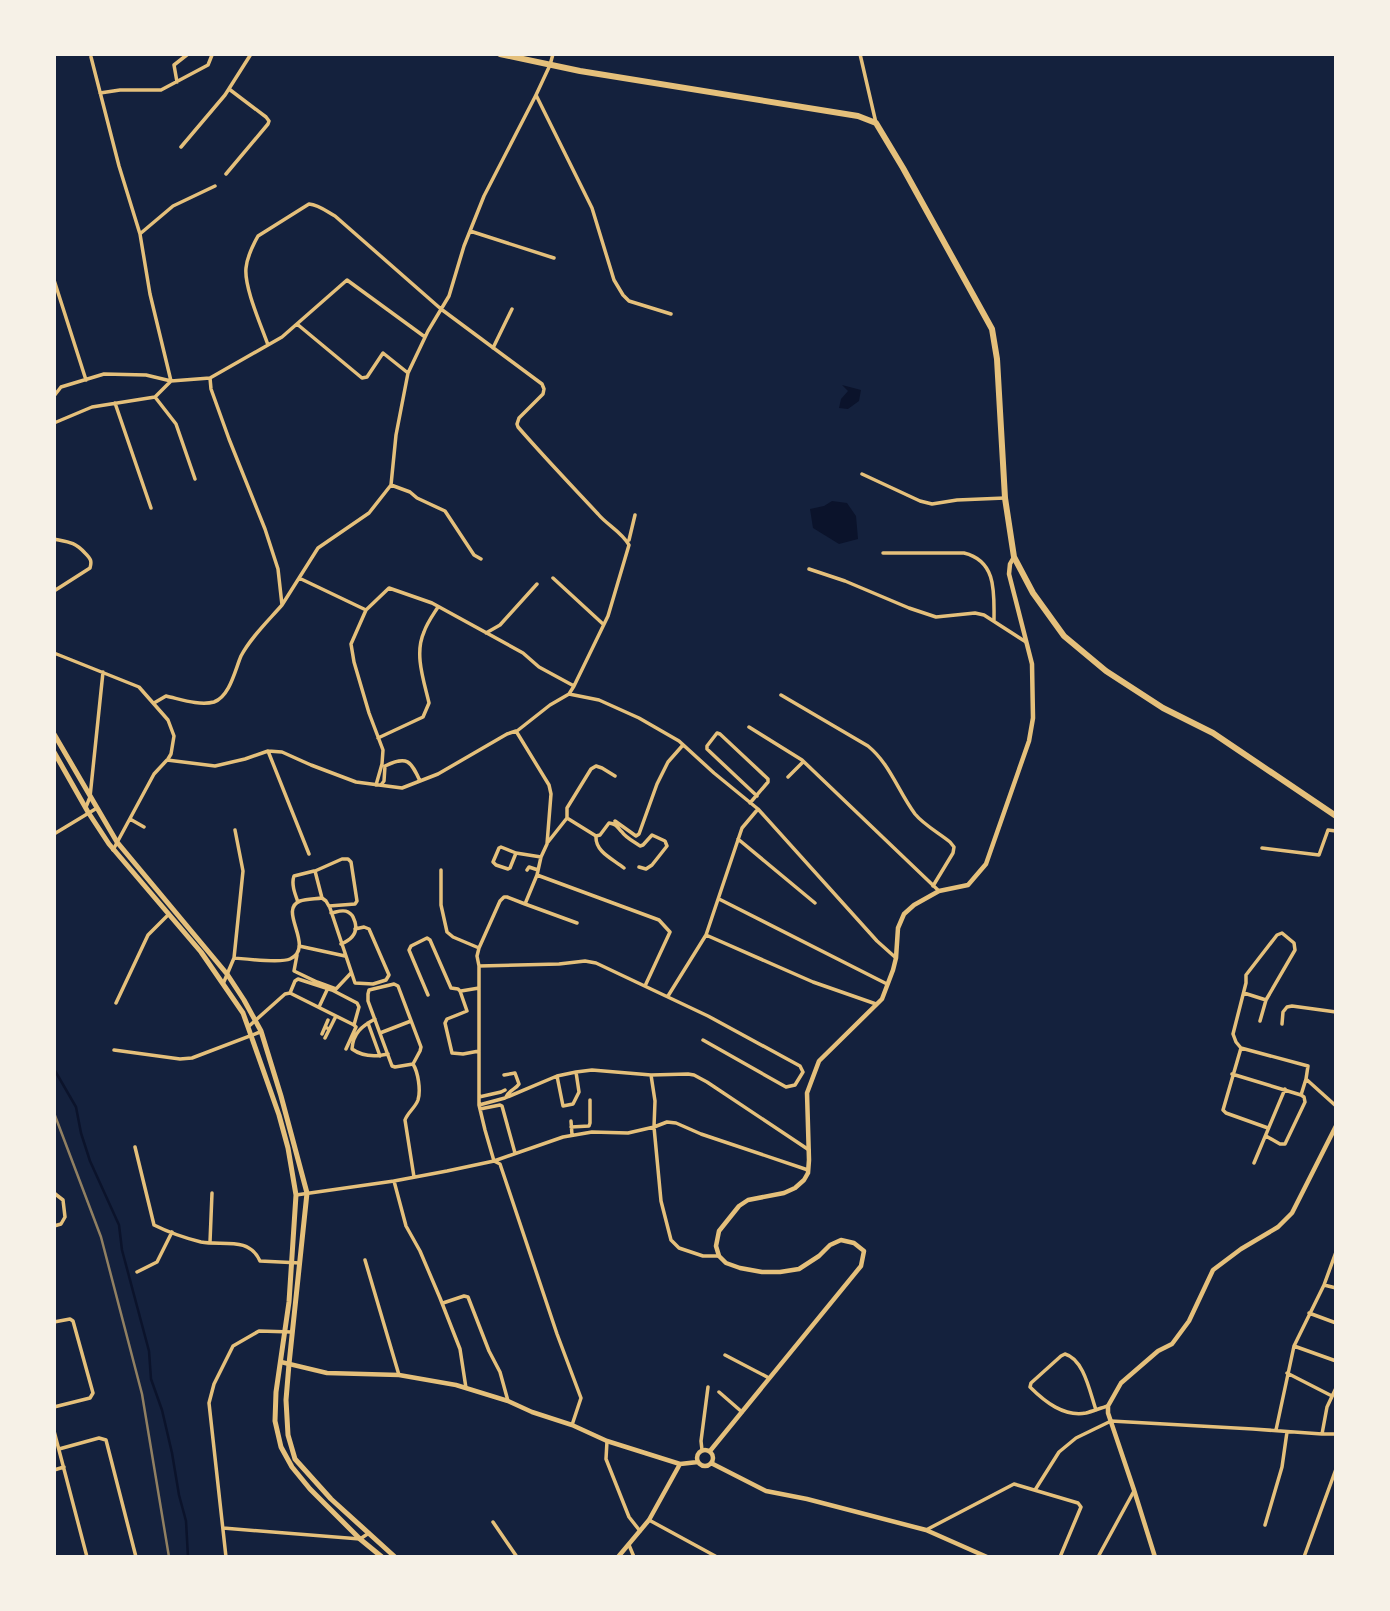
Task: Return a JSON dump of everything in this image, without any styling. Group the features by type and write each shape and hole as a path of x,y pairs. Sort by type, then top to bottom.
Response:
{"main road":[{"path":"500,54 550,65 858,116 876,123 992,329 997,359 1005,498 1014,557 1033,593 1064,636 1106,671 1163,708 1213,733 1336,816"},
{"path":"54,734 117,842 172,906 204,950 243,1013 279,1115 296,1195 286,1400 288,1435 295,1459 331,1499 391,1556"},
{"path":"54,752 113,850 168,915 227,974 261,1031 307,1194 300,1263 276,1392 275,1421 281,1447 292,1467 310,1489 382,1557"},
{"path":"61,765 68,761"},
{"path":"143,885 150,881"}],"street":[{"path":"177,82 174,65 188,54"},
{"path":"100,93 162,90 208,65 213,54 205,54"},
{"path":"181,146 229,89 251,54"},
{"path":"154,703 166,696 200,703 221,698 242,654 282,604 318,548 369,513 391,485 396,435 408,373 449,296 484,196 536,95 550,65 552,54"},
{"path":"860,54 876,123"},
{"path":"91,57 118,166 141,233 150,294 171,381"},
{"path":"226,174 269,121 229,89"},
{"path":"536,95 592,208 614,281 623,296 629,301 671,314"},
{"path":"141,233 173,206 215,187"},
{"path":"268,345 247,281 246,270 254,243 258,236 309,204 319,206 335,216 441,309 542,384 543,394 517,421 518,427 551,466 628,542"},
{"path":"470,231 554,258"},
{"path":"54,280 86,380"},
{"path":"54,396 61,387 104,374 146,375 171,381 210,378 282,337 347,280 425,337"},
{"path":"493,348 512,309"},
{"path":"297,324 362,378 367,377 383,353 408,373"},
{"path":"210,378 211,389 275,559 282,604"},
{"path":"54,423 86,409 156,397 171,381"},
{"path":"156,397 176,424 195,479"},
{"path":"115,403 151,508"},
{"path":"862,474 932,504 1005,498"},
{"path":"391,485 411,492 417,498 445,511 474,555 481,559"},
{"path":"167,760 215,766 268,751 282,752 356,782 402,788 438,774 516,731 569,694 608,616 629,548 635,515"},
{"path":"54,539 78,545 92,564 90,568 54,591"},
{"path":"883,553 974,555 984,562 994,588 994,620"},
{"path":"710,1451 861,1266 863,1251 854,1243 841,1240 799,1269 780,1272 762,1272 726,1263 719,1256 716,1247 719,1231 739,1206 748,1200 783,1193 804,1180 808,1170 809,1150 807,1093 819,1061 881,999 896,958 898,928 904,914 939,891 968,885 986,864 1028,741 1033,718 1031,664 1009,574 1014,557"},
{"path":"809,569 936,617 975,613 984,615 1026,642"},
{"path":"299,578 366,610"},
{"path":"553,578 603,625"},
{"path":"485,633 500,625 537,584"},
{"path":"378,786 383,750 365,700 351,644 366,610 389,588 438,607 523,653 539,667 574,686"},
{"path":"378,738 423,716 427,710 429,703 419,646 438,607"},
{"path":"54,653 139,687 168,720 174,736 171,754 154,774 113,850"},
{"path":"87,810 103,672"},
{"path":"569,694 599,700 639,718 683,745 758,809 877,941 896,958"},
{"path":"781,695 868,746 888,768 917,816 954,847 933,886"},
{"path":"749,727 803,762 939,891"},
{"path":"516,731 549,785 551,804 547,844"},
{"path":"750,803 757,796 768,782 768,779 717,733 706,749 757,796"},
{"path":"615,821 636,836 639,835 657,784 668,762 683,745"},
{"path":"268,751 309,854"},
{"path":"378,786 384,781 385,766 406,760 414,767 420,781"},
{"path":"788,777 803,762"},
{"path":"525,904 547,844 567,818 567,808 591,769 596,766 603,768 615,776"},
{"path":"54,834 87,810 96,808"},
{"path":"668,996 706,935 742,828 758,809"},
{"path":"567,818 596,836"},
{"path":"130,819 144,827"},
{"path":"596,836 600,835 608,823 612,823 640,846 652,835 665,841 667,846 652,866 646,869 639,867"},
{"path":"223,984 234,958 243,871 235,830"},
{"path":"1262,848 1319,855 1328,830 1336,831"},
{"path":"596,836 598,848 624,868"},
{"path":"738,839 815,903"},
{"path":"516,853 508,869 494,862 501,847 516,853 541,857"},
{"path":"298,902 294,877 348,859 351,862 357,901 355,904 329,906"},
{"path":"527,870 529,867 664,924 670,932 645,986"},
{"path":"442,870 441,901 447,932 479,948"},
{"path":"315,871 322,898 329,906 355,983 373,984 386,980 389,975 369,929 355,929"},
{"path":"572,1425 581,1398 500,1164 494,1161 480,1107 477,956 504,897 577,923"},
{"path":"322,898 298,902 292,908 299,946 294,971 336,989 351,973"},
{"path":"719,899 887,984"},
{"path":"116,1003 148,934 168,915 172,906"},
{"path":"331,913 343,911 353,917 355,929 349,941 341,944"},
{"path":"1260,1021 1266,1000 1295,950 1294,943 1282,933 1277,935 1248,971 1233,1034 1241,1048 1307,1065 1301,1095"},
{"path":"706,935 813,982 876,1004"},
{"path":"428,995 409,950 411,946 427,938 451,988 460,991 479,988"},
{"path":"299,946 345,956"},
{"path":"234,958 285,960 298,953"},
{"path":"479,966 585,961 596,963 668,996 800,1066 803,1072 795,1085 786,1087 703,1040"},
{"path":"290,993 298,979 332,990 357,1003 359,1007 354,1025 356,1027 345,1049"},
{"path":"394,984 398,986 421,1047 413,1064 392,1066 368,1001 369,990 394,984"},
{"path":"319,1007 327,989"},
{"path":"460,991 467,1012"},
{"path":"248,1027 285,994 290,993 354,1025"},
{"path":"1244,993 1266,1000"},
{"path":"1282,1024 1283,1012 1287,1007 1336,1012"},
{"path":"479,1051 452,1053 445,1023 447,1019 467,1012 480,1012"},
{"path":"323,1036 336,1016"},
{"path":"375,1019 358,1031 352,1041 352,1049 370,1056 388,1054"},
{"path":"327,1028 328,1020"},
{"path":"380,1033 411,1021"},
{"path":"368,1023 380,1056"},
{"path":"114,1050 180,1059 192,1058 261,1031"},
{"path":"1241,1048 1223,1110 1268,1128"},
{"path":"413,1064 417,1071 418,1100 405,1120 414,1177"},
{"path":"480,1107 558,1076 576,1072 592,1070 688,1074 701,1078 809,1150"},
{"path":"558,1076 565,1107 575,1102 579,1092 576,1072"},
{"path":"504,1075 515,1073 519,1084 509,1091 505,1098"},
{"path":"651,1074 661,1201 671,1240 679,1248 704,1256 719,1256"},
{"path":"1232,1074 1285,1089 1305,1098 1285,1144 1265,1136"},
{"path":"1306,1079 1336,1106"},
{"path":"1254,1163 1285,1089"},
{"path":"479,1097 505,1090"},
{"path":"571,1127 589,1126 590,1100"},
{"path":"480,1107 502,1107 515,1153"},
{"path":"571,1121 572,1135"},
{"path":"296,1195 394,1181 494,1161 572,1135 592,1132 628,1133 667,1122 808,1170"},
{"path":"1155,1557 1108,1406 1121,1383 1158,1351 1172,1344 1189,1321 1213,1270 1278,1227 1292,1213 1336,1126"},
{"path":"135,1147 154,1224 201,1242 247,1246 256,1252 260,1261 300,1263"},
{"path":"394,1181 407,1226 443,1303 461,1356 466,1388"},
{"path":"54,1193 63,1200 65,1217 61,1224 54,1226"},
{"path":"209,1242 212,1194"},
{"path":"137,1272 157,1262 172,1232"},
{"path":"1276,1430 1294,1346 1324,1285 1336,1252"},
{"path":"365,1260 398,1375"},
{"path":"1324,1285 1336,1288"},
{"path":"443,1303 468,1297 500,1372 508,1401"},
{"path":"1309,1313 1336,1324"},
{"path":"54,1322 70,1319 73,1321 93,1393 90,1398 54,1407"},
{"path":"226,1557 209,1403 211,1393 233,1346 259,1331 289,1331"},
{"path":"1294,1346 1336,1361"},
{"path":"725,1355 769,1378"},
{"path":"1096,1410 1080,1365 1072,1356 1061,1356 1031,1383 1030,1387 1041,1398 1063,1411 1083,1414 1096,1410 1108,1406"},
{"path":"281,1362 327,1373 398,1375 466,1388 572,1425 607,1441 680,1464 698,1462 704,1466 711,1463 713,1457 710,1451"},
{"path":"1287,1373 1332,1396"},
{"path":"702,1450 708,1387"},
{"path":"1322,1434 1327,1408 1336,1388"},
{"path":"719,1392 742,1412"},
{"path":"1035,1490 1059,1452 1076,1438 1111,1421 1336,1434"},
{"path":"54,1431 87,1557"},
{"path":"1265,1525 1282,1467 1287,1431"},
{"path":"59,1449 99,1438 106,1440 136,1557"},
{"path":"607,1441 606,1459 629,1517 640,1531"},
{"path":"702,1450 710,1451"},
{"path":"698,1462 697,1455 702,1450"},
{"path":"711,1463 766,1491 926,1530 987,1557"},
{"path":"618,1557 649,1520 680,1464"},
{"path":"54,1470 64,1467"},
{"path":"1304,1557 1336,1469"},
{"path":"926,1530 1014,1484 1078,1503 1081,1507 1060,1557"},
{"path":"1098,1557 1135,1490"},
{"path":"649,1520 717,1557"},
{"path":"493,1522 517,1557"},
{"path":"223,1528 360,1539 369,1533"},
{"path":"629,1545 634,1557"}],"water":[{"path":"842,385 861,390 859,401 848,409 839,408 841,399 848,391"},
{"path":"832,501 847,503 856,516 858,539 839,544 813,528 810,509"}],"waterway":[{"path":"54,1069 76,1107 90,1161 119,1225 122,1250 149,1351 151,1379 162,1410 172,1453 186,1521 188,1557"}],"railway":[{"path":"54,1113 101,1237 142,1394 169,1557"}]}
